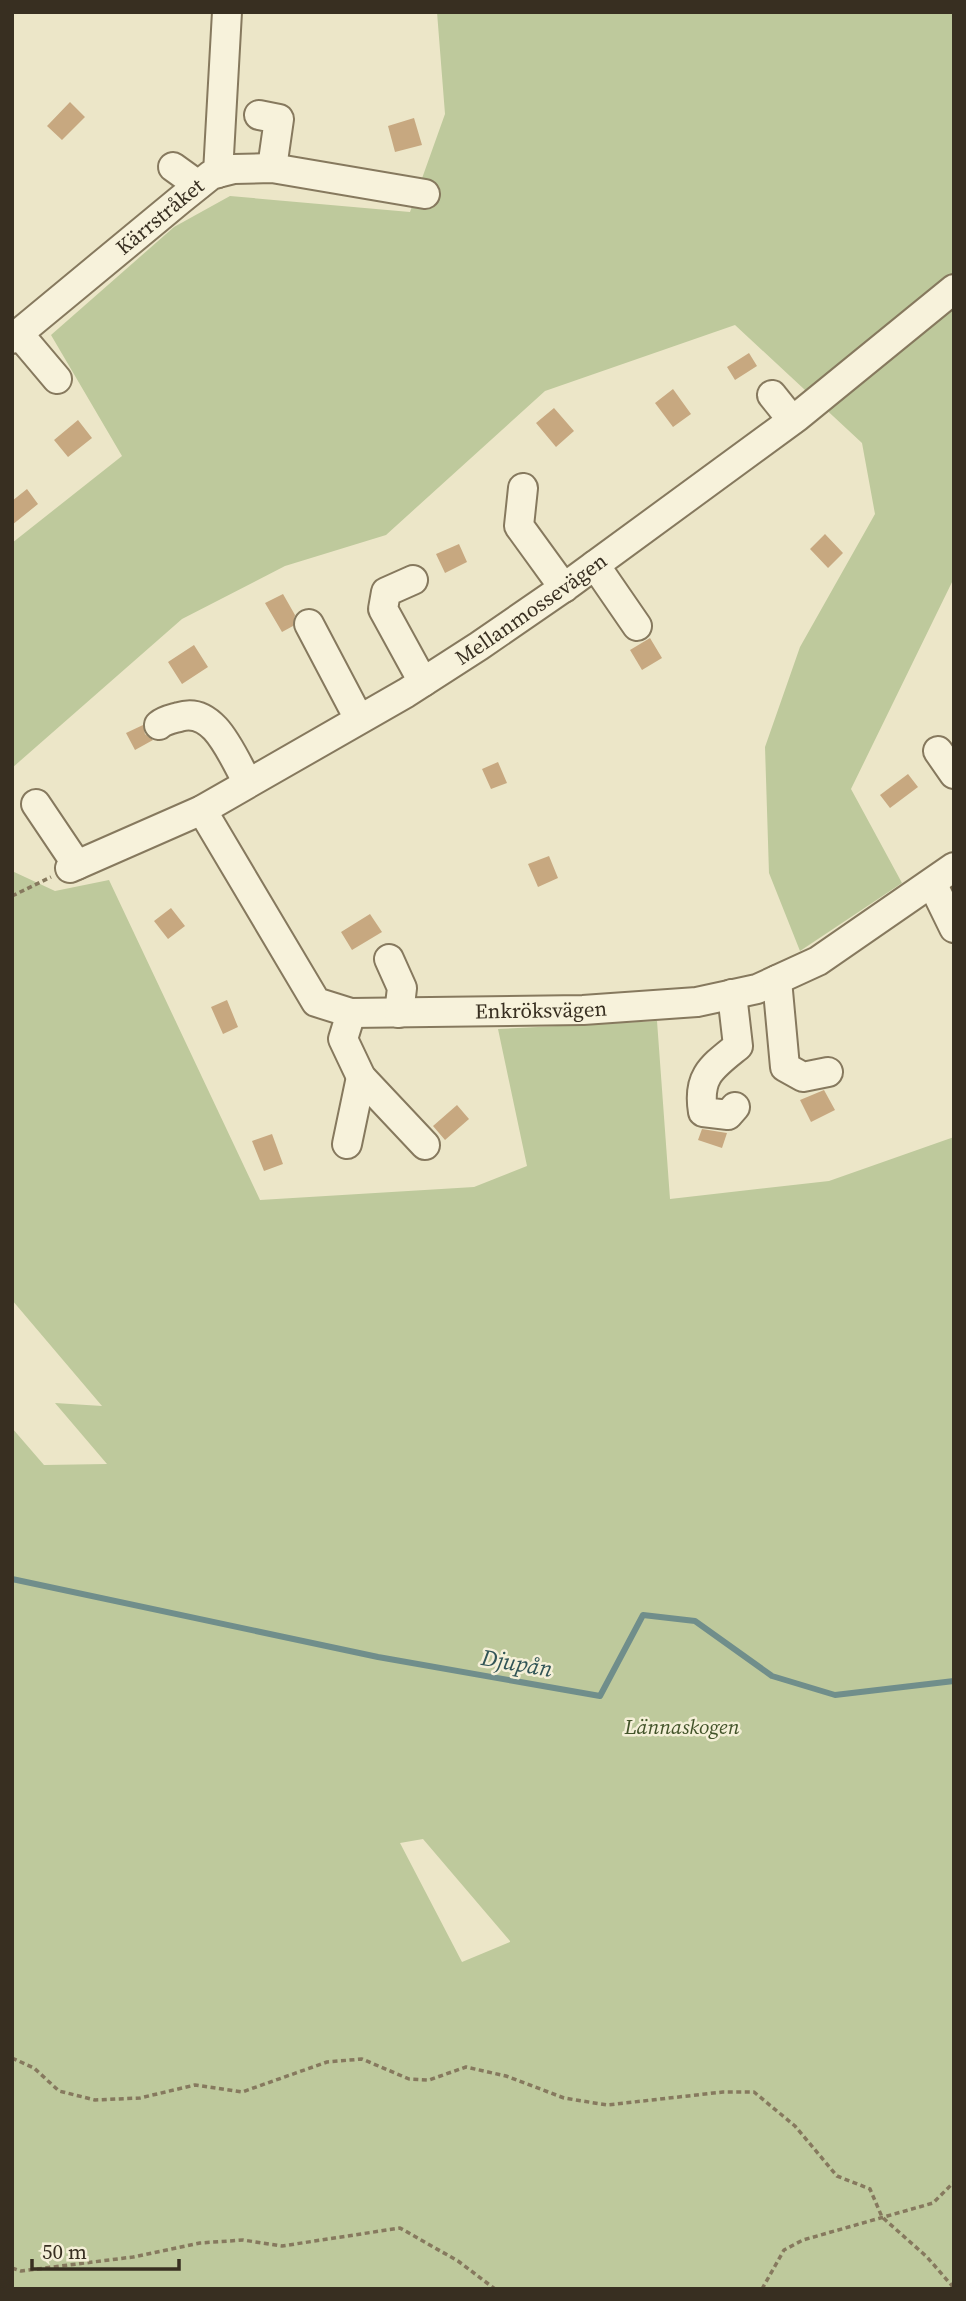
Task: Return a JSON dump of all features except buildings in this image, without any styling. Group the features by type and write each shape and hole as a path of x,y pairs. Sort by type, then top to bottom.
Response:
{"street":[{"name":"Kärrstråket","path":"16,337 208,179 227,12"},
{"path":"259,115 279,119 272,168"},
{"path":"173,167 208,179 234,169 272,168 425,194"},
{"name":"Mellanmossevägen","path":"73,866 202,810 423,682 564,588 792,420 954,289"},
{"path":"16,337 57,379"},
{"path":"772,395 792,420"},
{"path":"523,488 519,526 564,588"},
{"path":"595,565 637,626"},
{"path":"413,580 386,592 383,609 423,682"},
{"path":"309,624 359,719"},
{"path":"159,725 186,714 198,715 212,722 248,783"},
{"path":"938,751 954,774"},
{"path":"36,804 73,866"},
{"name":"Enkröksvägen","path":"202,810 316,1002 351,1013 583,1010 697,1002 757,989 818,961 943,875"},
{"path":"943,875 954,928"},
{"path":"389,959 402,988 399,1013"},
{"path":"777,980 785,1067 803,1076 828,1072"},
{"path":"732,994 738,1046 706,1073 701,1098 703,1112 713,1115 728,1115 736,1107"},
{"path":"351,1013 343,1039 361,1077 425,1145"},
{"path":"347,1144 361,1077"}],"path":[{"path":"12,896 73,866"},
{"path":"12,2058 34,2068 59,2091 95,2100 140,2098 195,2085 242,2092 327,2062 362,2059 409,2078 429,2080 466,2067 506,2076 564,2098 607,2105 723,2092 754,2092 795,2126 837,2176 870,2189 881,2217 927,2257 954,2287"},
{"path":"762,2289 784,2250 803,2240 933,2203 954,2182"},
{"path":"12,2268 20,2271 133,2257 200,2243 243,2240 282,2246 400,2228 458,2261 495,2289"}],"green space":[{"path":"437,12 954,12 954,578 851,789 902,883 800,951 769,873 765,747 800,647 875,514 862,443 735,325 545,391 386,535 285,566 182,619 12,768 12,543 122,456 51,335 174,227 230,196 410,212 445,114"},
{"name":"Lännaskogen","path":"12,871 55,891 109,880 260,1200 474,1187 527,1166 498,1029 657,1021 670,1199 829,1181 954,1137 954,2289 12,2289 12,1428 44,1465 107,1464 55,1403 102,1406 12,1300","holes":["423,1839 510,1941 462,1962 400,1843"]}],"waterway":[{"name":"Djupån","path":"12,1579 378,1657 600,1696 643,1615 695,1621 772,1676 835,1695 954,1681"}]}
